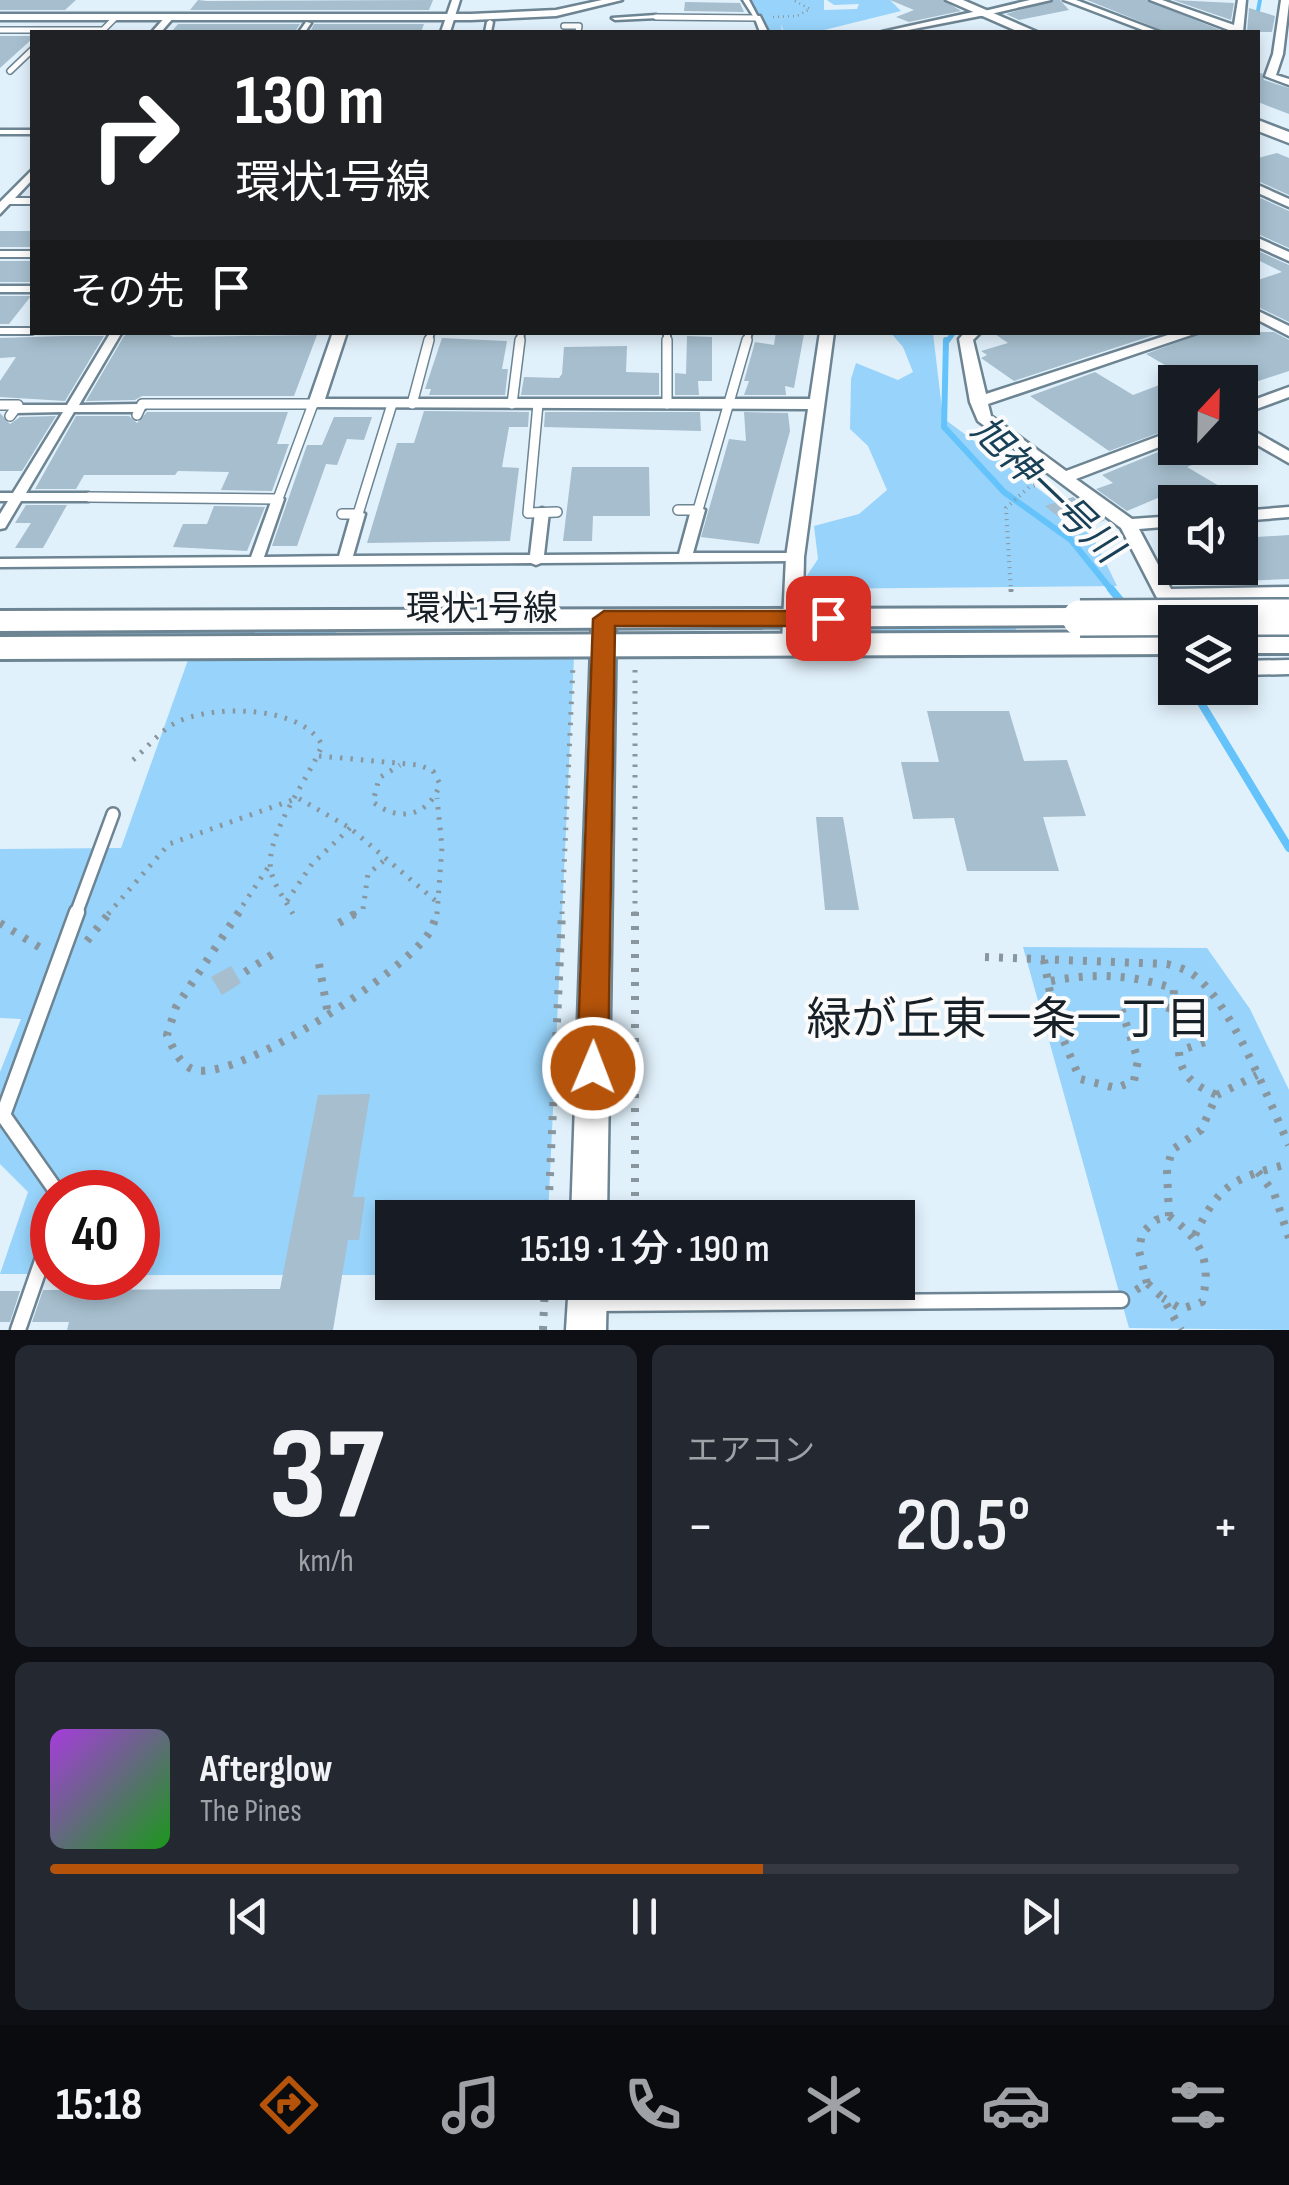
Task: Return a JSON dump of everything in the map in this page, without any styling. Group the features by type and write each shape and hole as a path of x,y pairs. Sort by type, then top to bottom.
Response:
{"main road":[{"path":"952,0 1025,30"},
{"path":"1260,126 1289,138"},
{"path":"1082,631 1289,617"},
{"name":"環状1号線","path":"0,621 593,640"},
{"name":"環状1号線","path":"0,648 593,640 792,631 1082,631"},
{"path":"1082,631 1158,640"},
{"path":"1258,642 1289,642"}],"street":[{"path":"446,30 456,0"},
{"path":"746,0 763,30"},
{"path":"905,30 1046,0"},
{"path":"1068,0 1150,30"},
{"path":"1154,0 1235,30"},
{"path":"1238,30 1242,0"},
{"path":"1285,0 1284,54 1270,76 1289,82"},
{"path":"0,17 450,17 616,9 656,18"},
{"path":"158,30 170,17"},
{"path":"303,30 308,22"},
{"path":"488,30 490,22"},
{"path":"0,132 30,132"},
{"path":"4,206 30,175"},
{"path":"1260,190 1289,202"},
{"path":"1260,243 1289,258"},
{"path":"0,289 30,289"},
{"path":"1260,316 1289,332"},
{"path":"0,525 115,335"},
{"path":"339,335 314,404 819,404"},
{"path":"792,631 794,557 827,335"},
{"path":"971,335 966,339 984,418 1128,524 1171,605"},
{"path":"978,402 1184,335"},
{"path":"1258,403 1289,392"},
{"path":"13,413 71,408 138,411"},
{"path":"1258,439 1289,458"},
{"path":"1066,477 1158,442"},
{"path":"0,497 89,497"},
{"path":"256,562 278,499"},
{"path":"685,558 698,510"},
{"path":"536,561 550,512"},
{"path":"1258,515 1289,512"},
{"path":"344,562 358,514"},
{"path":"1128,524 1158,522"},
{"path":"0,563 794,557"},
{"path":"1166,594 1289,593"},
{"path":"589,1200 593,640"},
{"path":"1258,668 1289,667"}],"lane":[{"path":"103,30 116,17"},
{"path":"656,18 757,18"},
{"path":"564,21 579,26 578,30"},
{"path":"0,30 30,31"},
{"path":"10,71 30,52"},
{"path":"4,206 30,201"},
{"path":"0,254 30,254"},
{"path":"0,331 30,330"},
{"path":"412,404 429,335"},
{"path":"512,404 522,335"},
{"path":"666,404 667,335"},
{"path":"678,510 698,510 748,335"},
{"path":"89,497 278,499 314,404 142,404 138,411"},
{"path":"342,514 358,514 392,404"},
{"path":"538,404 528,512 550,512"},
{"path":"0,405 18,405 13,413"},
{"path":"41,1170 2,1115 112,814"},
{"path":"18,1330 30,1295"},
{"path":"587,1305 1122,1300"}],"path":[{"path":"770,17 797,16 810,8 793,0"},
{"path":"1012,606 1006,508 1022,493"},
{"path":"549,1200 593,640"},
{"path":"634,657 635,1200"},
{"path":"133,760 177,722 204,715 256,712 294,719 313,729 322,745 276,839 270,866 176,1007 168,1035 180,1060 198,1071 228,1068 310,1027 418,947 432,930 444,820 437,798 440,784 434,772 419,765 319,756"},
{"path":"400,765 383,773 372,787 373,802 384,813 404,816 424,811 437,798"},
{"path":"0,923 59,960 94,936 153,858 169,844 298,798 350,828 437,902"},
{"path":"287,902 312,864 350,828"},
{"path":"339,923 363,909 368,874 388,857"},
{"path":"270,866 293,914"},
{"path":"245,972 272,954"},
{"path":"984,957 1167,964 1188,971 1206,986 1257,1075 1289,1145"},
{"path":"1044,960 1051,981 1050,1000 1080,1079 1095,1086 1116,1088 1134,1081 1140,1069 1138,1050 1121,1018 1120,1006 1133,1000 1198,1023 1206,1033 1205,1042 1179,1051 1178,1065 1186,1079 1217,1095"},
{"path":"319,964 328,1014"},
{"path":"1051,981 1074,976 1148,978 1174,989 1173,1011"},
{"path":"1170,1216 1167,1170 1172,1150 1201,1130 1217,1095 1257,1075"},
{"path":"1195,1235 1213,1196 1241,1176 1289,1164"},
{"path":"1258,1172 1274,1193 1289,1238"},
{"path":"1170,1216 1195,1235 1211,1270 1202,1302 1180,1309 1147,1283 1137,1250 1142,1231 1153,1219 1170,1216"},
{"path":"1122,1300 1147,1283"},
{"path":"1163,1298 1181,1330"},
{"path":"543,1330 544,1300"}],"shaded area":[{"path":"751,0 824,0 824,10 857,9 859,4 834,5 827,0 890,0 901,11 824,30 783,30 781,24 782,30 767,30"},
{"path":"893,335 933,335 943,418 1088,526 1117,586 798,589 818,559 814,526 859,514 887,490 868,446 850,429 851,379 856,363 898,380 913,372 903,347"},
{"path":"1015,627 1018,635 814,633 814,629"},
{"path":"0,629 339,630 331,637 0,639"},
{"path":"574,657 549,1200 375,1200 375,1275 160,1275 160,1170 30,1170 30,1274 0,1274 28,1192 0,1164 0,1072 21,1019 0,1018 0,849 121,848 188,660"},
{"path":"1023,947 1207,948 1250,1009 1289,1090 1289,1330 1129,1328"}],"building":[{"path":"0,0 76,0 65,10 0,10"},
{"path":"198,0 433,0 429,10 190,10"},
{"path":"890,0 943,0 961,11 909,22 896,17 914,10"},
{"path":"1055,0 1069,10 1019,20 1006,14"},
{"path":"1087,0 1146,0 1220,30 1161,30"},
{"path":"1173,0 1234,3 1231,20"},
{"path":"685,2 740,3 744,12 684,11"},
{"path":"1249,8 1275,16 1272,32 1247,30"},
{"path":"178,24 300,24 296,30 173,30"},
{"path":"314,24 424,24 422,30 311,30"},
{"path":"0,36 30,36 30,41 0,68"},
{"path":"1260,74 1264,80 1289,88 1289,114 1260,103"},
{"path":"1277,153 1289,158 1289,195 1260,182 1260,157"},
{"path":"1260,198 1289,211 1289,248 1260,235"},
{"path":"0,231 30,231 30,247 0,247"},
{"path":"1260,252 1289,265 1289,322 1260,308 1260,279 1282,272 1260,261"},
{"path":"0,261 30,261 30,282 0,282"},
{"path":"0,296 30,296 9,324 0,324"},
{"path":"1274,332 1289,340 1289,371 1258,381 1258,365 1165,365 1146,354 1196,335"},
{"path":"317,335 294,396 142,396 135,400 86,401 124,336"},
{"path":"776,335 804,335 794,388 785,386 786,395 744,395 755,342 774,345"},
{"path":"996,335 1154,335 1014,381 981,358 987,355 981,351 1008,343"},
{"path":"104,336 65,401 0,397 0,381 16,357 0,358 0,338"},
{"path":"687,336 712,337 712,381 698,381 699,395 675,395 675,373 686,374"},
{"path":"442,338 507,341 502,369 508,369 505,395 429,395 431,389 425,389"},
{"path":"627,346 626,372 659,373 659,395 521,395 524,377 559,378 564,347"},
{"path":"1095,372 1133,395 1158,385 1158,433 1109,451 1030,396"},
{"path":"424,411 529,412 528,427 509,427 502,467 519,468 510,541 367,543 397,443 414,443"},
{"path":"147,412 288,412 277,444 289,444 272,491 221,490 229,472 178,471 175,475 84,475 76,489 35,489 76,416 129,416 137,423"},
{"path":"545,412 700,412 701,431 544,427"},
{"path":"744,412 788,413 790,431 759,544 701,537 729,439 746,441"},
{"path":"0,413 10,424 20,417 56,416 22,471 0,471"},
{"path":"334,417 372,417 364,440 347,439 337,465 326,464 297,546 272,546 307,445 322,445"},
{"path":"1158,452 1158,465 1192,465 1187,467 1218,485 1158,485 1158,498 1127,511 1096,489 1113,483 1102,475"},
{"path":"572,467 649,467 650,516 593,516 592,541 563,541"},
{"path":"1073,497 1105,520 1077,532 1045,506"},
{"path":"26,505 67,505 43,548 15,548 31,523 15,523"},
{"path":"214,506 265,507 247,551 173,547 183,524 207,524"},
{"path":"1289,535 1289,579 1258,580 1258,537"},
{"path":"927,711 1009,711 1024,761 1067,760 1086,816 1043,817 1059,871 967,871 954,818 913,819 901,762 939,762"},
{"path":"816,817 843,817 859,910 825,910"},
{"path":"231,966 241,983 222,995 211,977"},
{"path":"370,1094 353,1197 365,1197 359,1240 348,1240 333,1330 67,1330 69,1322 32,1322 40,1300 160,1300 160,1290 280,1289 318,1095"},
{"path":"0,1291 20,1291 10,1322 0,1322"}],"waterway":[{"name":"旭神一号川","path":"1254,30 1260,0"},
{"name":"旭神一号川","path":"946,343 952,335"},
{"name":"旭神一号川","path":"946,340 944,427 1004,492 1071,540 1113,592"},
{"name":"旭神一号川","path":"1111,589 1124,605"},
{"name":"旭神一号川","path":"1202,705 1289,848"}],"district":[{"name":"緑が丘東一条一丁目","path":"1009,1018"}],"route":[{"path":"593,1068 604,619 828,618"}]}
